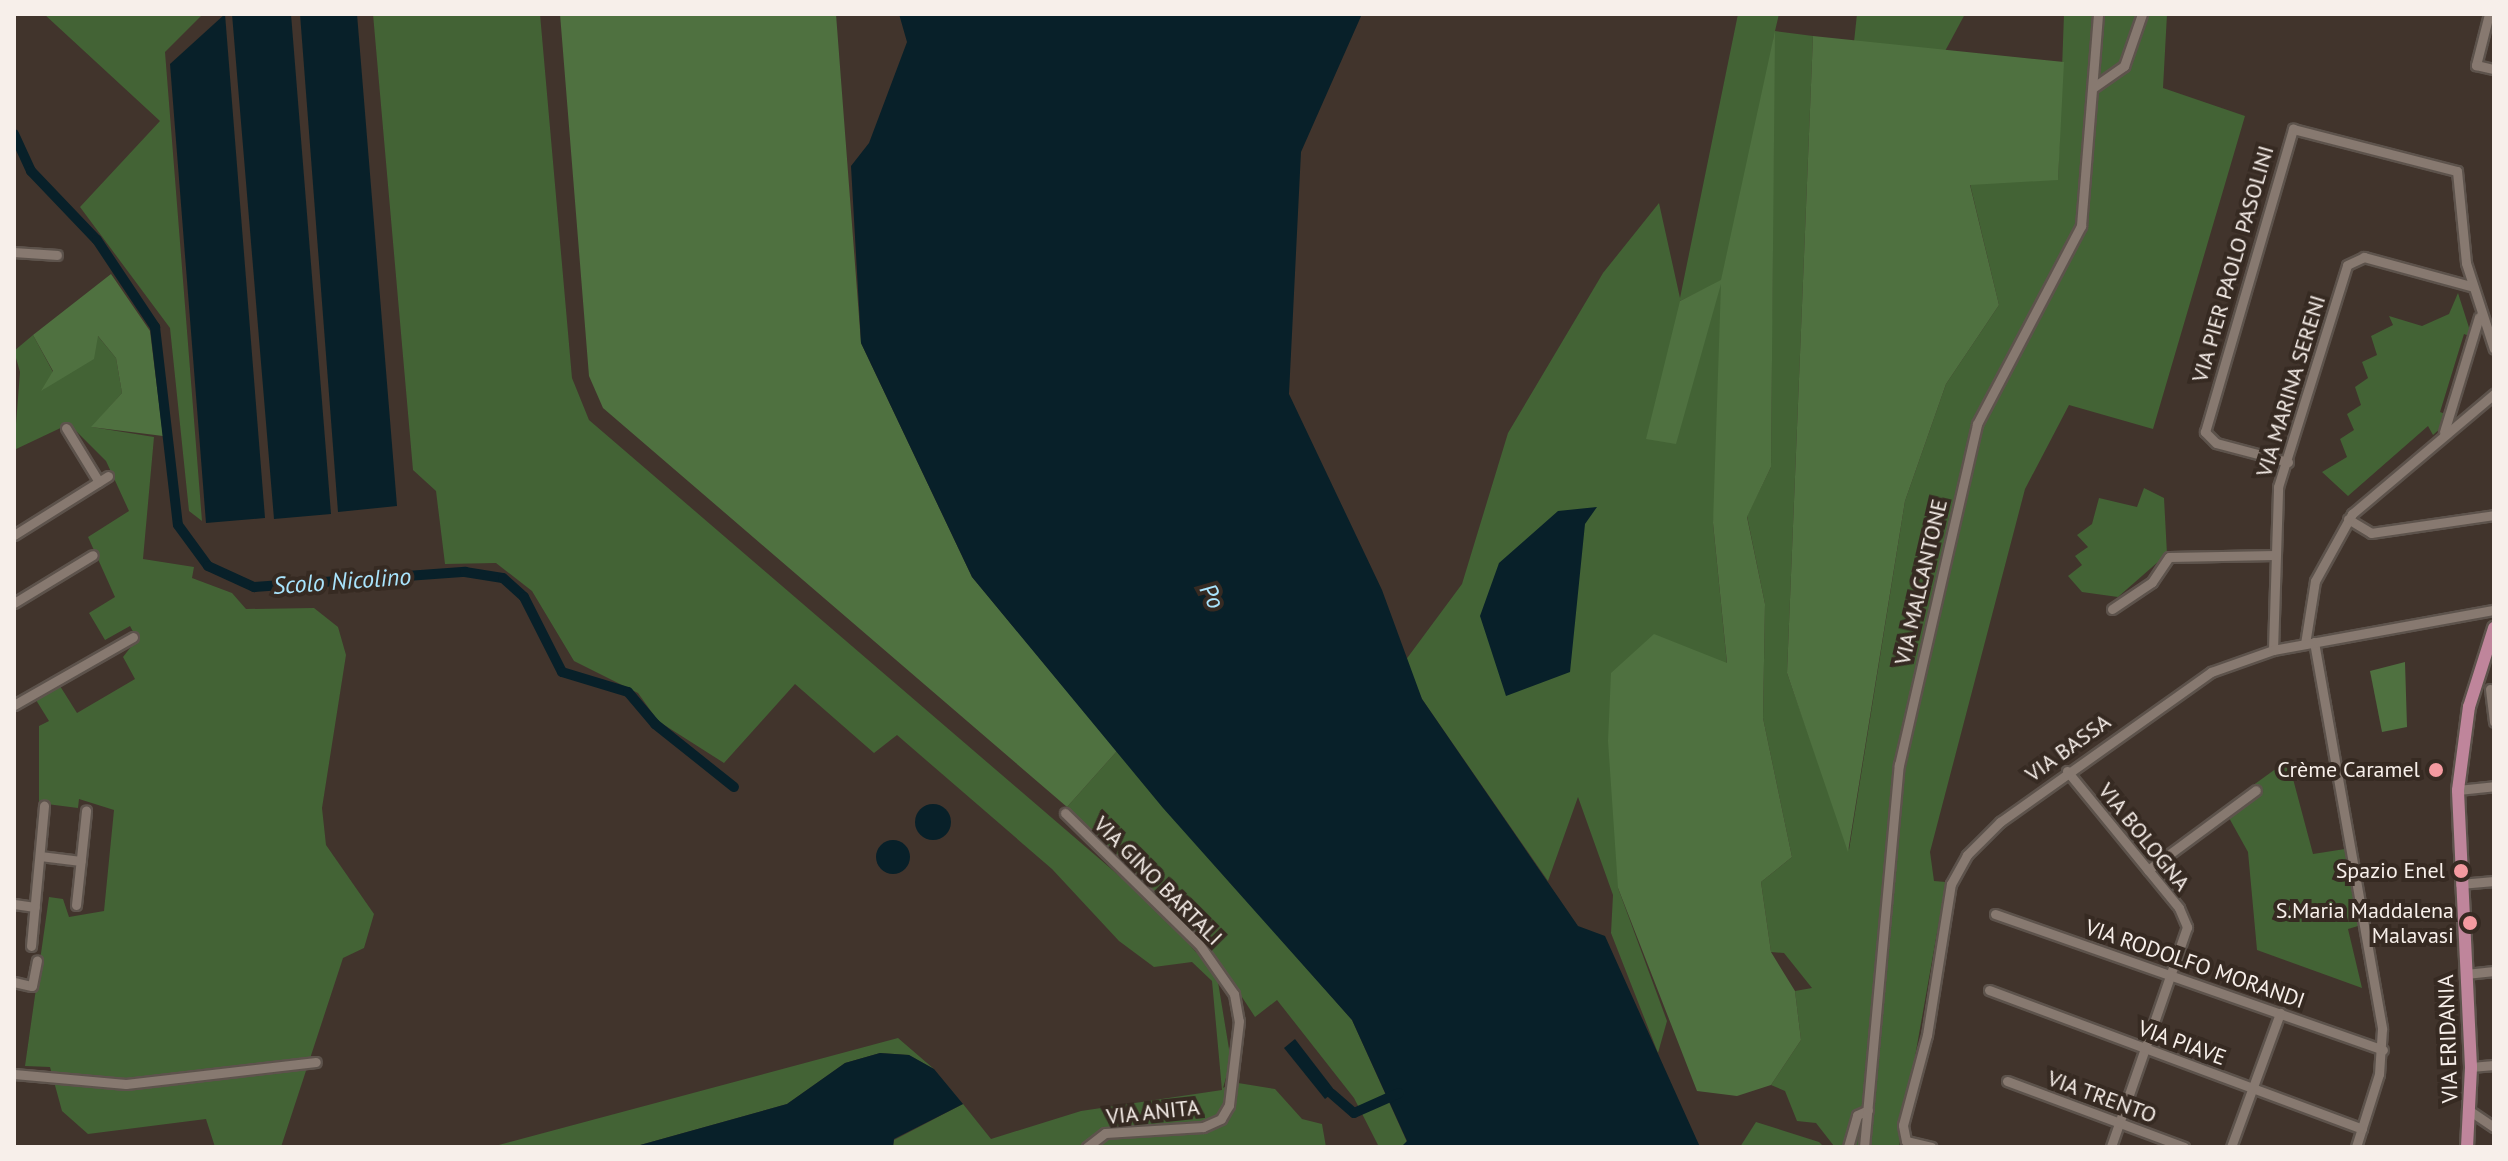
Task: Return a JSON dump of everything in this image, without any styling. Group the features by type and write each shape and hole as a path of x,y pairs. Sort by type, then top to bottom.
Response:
{"main road":[{"name":"VIA ERIDANIA","path":"2467,1147 2471,1067 2460,884 2458,790 2473,691 2494,628"}],"street":[{"name":"VIA MALCANTONE","path":"1864,1147 1899,765 1951,525 1977,424 2081,226 2098,14"},
{"path":"2094,87 2124,66 2142,14"},
{"path":"2489,14 2476,65 2494,69"},
{"name":"VIA PIER PAOLO PASOLINI","path":"2288,462 2216,443 2205,432 2290,131 2305,128 2457,171 2471,286 2479,317 2494,349"},
{"path":"14,252 57,255"},
{"name":"VIA MARINA SERENI","path":"2273,650 2278,487 2347,265 2364,257 2471,286"},
{"path":"2444,433 2479,317"},
{"path":"2356,1147 2383,1050 2309,643 2315,581 2348,519 2444,433 2494,394"},
{"path":"66,428 99,482"},
{"path":"14,535 108,476"},
{"path":"2348,519 2371,533 2494,515"},
{"path":"14,603 93,555"},
{"path":"2112,609 2152,582 2169,557 2275,555"},
{"name":"VIA BASSA","path":"1902,1144 1903,1125 1953,879 2000,822 2197,679 2273,650 2494,610"},
{"path":"14,705 133,637"},
{"path":"2478,674 2494,672"},
{"path":"2473,691 2492,689 2494,722"},
{"name":"VIA BOLOGNA","path":"2067,771 2148,870 2186,923 2173,974 2111,1147"},
{"path":"2458,790 2494,786"},
{"path":"2148,870 2256,790"},
{"path":"31,946 44,806"},
{"path":"76,905 86,811"},
{"name":"VIA GINO BARTALI","path":"1065,813 1199,944 1234,994 1239,1021"},
{"path":"40,856 81,861"},
{"path":"2460,884 2494,881"},
{"path":"14,904 35,907"},
{"name":"VIA RODOLFO MORANDI","path":"1995,914 2383,1050"},
{"path":"14,982 32,986 37,960"},
{"path":"2466,974 2494,971"},
{"name":"VIA PIAVE","path":"1989,990 2362,1129"},
{"path":"2231,1147 2280,1013"},
{"name":"VIA ANITA","path":"1087,1147 1105,1133 1203,1127 1221,1119 1229,1105 1239,1021"},
{"path":"14,1074 126,1084 316,1062"},
{"path":"2471,1067 2494,1065"},
{"name":"VIA TRENTO","path":"2007,1081 2184,1147"},
{"name":"VIA MALCANTONE","path":"1848,1147 1857,1115 1868,1110"},
{"path":"2470,1111 2494,1127"},
{"path":"1902,1144 1931,1147"}],"green space":[{"path":"44,14 203,14 165,52 202,521 189,511 170,328 80,207 160,121"},
{"path":"373,14 540,14 572,378 589,420 1159,910 1217,976 1231,1061 1223,1088 1232,1082 1275,1089 1302,1119 1322,1124 1326,1147 893,1147 894,1140 963,1104 991,1139 1081,1111 1222,1090 1212,981 1192,962 1154,967 1119,941 1052,869 897,735 874,753 795,684 724,763 658,721 638,693 574,661 532,591 496,563 445,564 436,491 413,470"},
{"path":"560,14 836,14 861,343 972,577 1117,751 1067,807 603,408 589,376"},
{"path":"1738,14 1779,14 1775,31 1813,36 1787,673 1849,850 1905,501 1946,384 1999,305 1970,184 2058,179 2064,14 2167,14 2163,88 2245,116 2153,429 2069,405 2025,489 1930,852 1934,881 1946,882 1899,1147 1854,1147 1862,1106 1842,1145 1834,1146 1816,1123 1797,1121 1785,1091 1771,1085 1801,1040 1795,991 1812,988 1784,953 1771,952 1761,882 1792,857 1763,718 1765,604 1747,516 1771,467 1774,36 1713,523 1727,664 1618,888 1667,1021 1658,1053 1611,933 1613,895 1578,797 1548,881 1422,699 1405,661 1462,584 1508,433 1603,273 1659,203 1680,298","holes":["1721,281 1695,362 1680,301"]},
{"path":"1857,14 1965,14 1944,53 1854,42"},
{"path":"1775,31 1771,467 1747,517 1765,604 1763,718 1792,857 1761,882 1771,952 1795,991 1801,1040 1771,1085 1737,1096 1697,1091 1618,888 1608,741 1611,673 1654,634 1727,663 1713,523 1721,284 1676,444 1646,439 1680,301 1721,280"},
{"path":"1813,36 2064,62 2058,180 1970,185 1999,305 1946,384 1905,501 1848,852 1787,673"},
{"path":"111,274 150,331 163,436 91,427 122,393 116,358 98,336 94,359 41,391 53,371 33,335"},
{"path":"2458,293 2472,337 2464,334 2440,412 2448,415 2443,426 2433,435 2428,426 2348,496 2322,472 2347,457 2340,439 2354,430 2347,414 2361,405 2355,387 2368,378 2362,362 2377,355 2371,336 2393,325 2389,316 2422,326 2449,314"},
{"path":"33,335 53,372 43,390 97,335 116,358 122,393 92,427 154,437 143,559 194,567 192,578 232,593 246,609 314,608 338,627 346,655 322,808 326,845 374,914 364,948 343,958 281,1147 215,1147 206,1119 88,1134 62,1111 50,1067 25,1066 49,897 63,899 69,917 104,911 114,810 79,799 78,808 39,803 39,726 49,721 36,700 60,686 77,713 135,679 123,657 137,639 130,626 105,640 89,613 115,597 88,537 129,511 106,461 69,424 14,450 20,372 14,351"},
{"path":"2144,488 2164,498 2167,554 2118,597 2082,592 2068,576 2082,565 2075,556 2088,547 2077,535 2092,524 2099,498 2137,507"},
{"path":"2405,662 2407,727 2382,732 2370,671"},
{"path":"1117,751 1352,1020 1407,1142 1401,1147 1379,1147 1354,1098 1277,1000 1255,1017 1206,942 1067,807"},
{"path":"2288,760 2313,854 2345,849 2358,926 2348,929 2362,988 2257,950 2248,852 2223,807"},
{"path":"898,1038 934,1069 909,1055 880,1053 845,1063 787,1104 633,1147 491,1147"},
{"path":"1756,1122 1819,1142 1824,1147 1740,1147"}],"water":[{"path":"225,14 265,518 206,523 170,64"},
{"path":"232,14 291,14 331,514 274,519"},
{"path":"300,14 357,14 397,506 338,512"},
{"name":"Po","path":"899,14 1362,14 1301,152 1289,394 1382,590 1422,699 1578,926 1605,936 1700,1147 1401,1147 1407,1141 1352,1020 1163,808 972,577 861,343 851,166 869,143 907,42"},
{"path":"1597,507 1585,524 1570,672 1506,696 1480,616 1499,563 1558,511"},
{"path":"933,804 946,809 951,822 946,835 933,840 920,835 915,822 920,809"},
{"path":"893,840 905,845 910,857 905,869 893,874 881,869 876,857 881,845"},
{"path":"1295,1039 1335,1091 1325,1099 1284,1048"},
{"path":"880,1053 909,1055 934,1069 963,1104 894,1139 893,1147 633,1147 787,1104 845,1063"}],"waterway":[{"name":"Scolo Nicolino","path":"14,134 31,171 97,240 155,327 178,525 208,566 254,587 465,572 503,578 524,597 562,672 628,692 655,724 734,787"},
{"path":"1332,1094 1354,1113 1399,1093"}],"place":[{"name":"Crème Caramel","path":"2436,770"},
{"name":"Spazio Enel","path":"2461,871"},
{"name":"S.Maria Maddalena Malavasi","path":"2470,923"}]}
